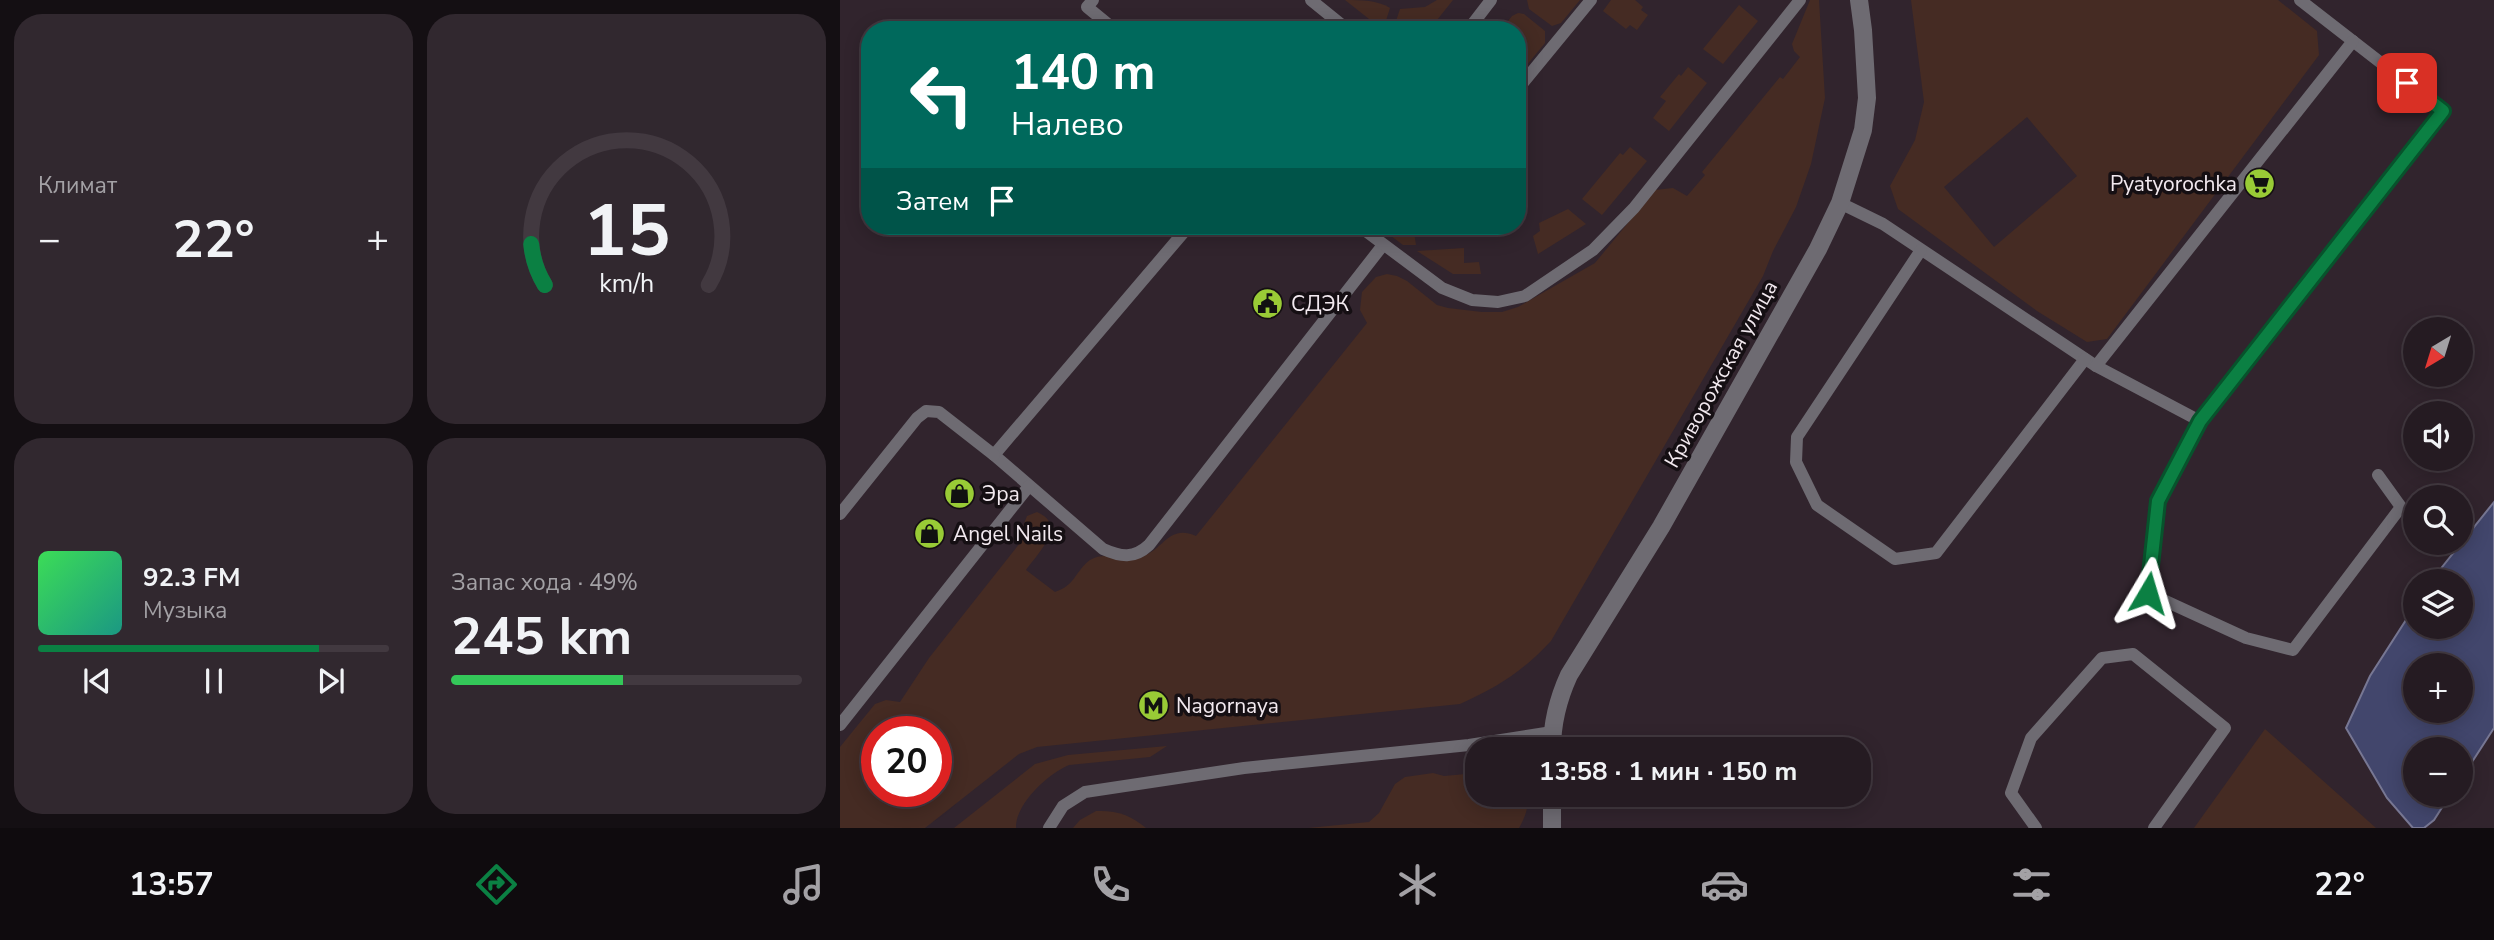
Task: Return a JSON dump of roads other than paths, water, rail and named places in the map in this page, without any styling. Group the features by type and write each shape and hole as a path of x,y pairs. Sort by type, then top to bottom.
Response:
{"street":[{"name":"Криворожская улица","path":"1552,737 1557,701 1569,674 1661,527 1818,248 1840,203 1863,130 1867,98 1859,0"},
{"path":"1552,807 1552,828"}],"lane":[{"path":"1311,0 1337,21"},
{"path":"1475,21 1490,0"},
{"path":"1526,79 1591,0"},
{"path":"1370,235 1442,288 1472,300 1498,302 1525,296 1593,250 1634,208 1800,0"},
{"path":"2300,0 2443,111 2200,421 2158,501 2148,593 2246,638 2292,650 2401,508 2378,475"},
{"path":"1086,3 1105,21"},
{"path":"1921,250 1797,437 1796,461 1817,505 1895,559 1936,553 2353,41"},
{"path":"1840,203 1866,214 2091,363 2200,421"},
{"path":"994,455 1180,235"},
{"path":"840,514 917,418 926,411 939,412 994,455 1103,549 1115,555 1141,553 1159,534 1383,245"},
{"path":"840,725 1029,486"},
{"path":"2036,828 2011,793 2031,738 2102,658 2133,654 2225,728 2154,828"},
{"path":"1049,828 1063,806 1085,792 1244,768 1465,745"}],"water":[{"path":"2494,502 2494,728 2473,760 2473,737 2403,737 2403,807 2442,807 2434,820 2424,828 2413,828 2387,798 2346,728 2370,676 2403,625 2403,639 2473,639 2473,569 2441,569 2452,555 2473,555 2473,528"}],"place":[{"name":"Pyatyorochka","path":"2260,184"},
{"name":"СДЭК","path":"1268,304"},
{"name":"Эра","path":"959,494"},
{"name":"Angel Nails","path":"930,534"},
{"name":"Nagornaya","path":"1153,706"}]}
